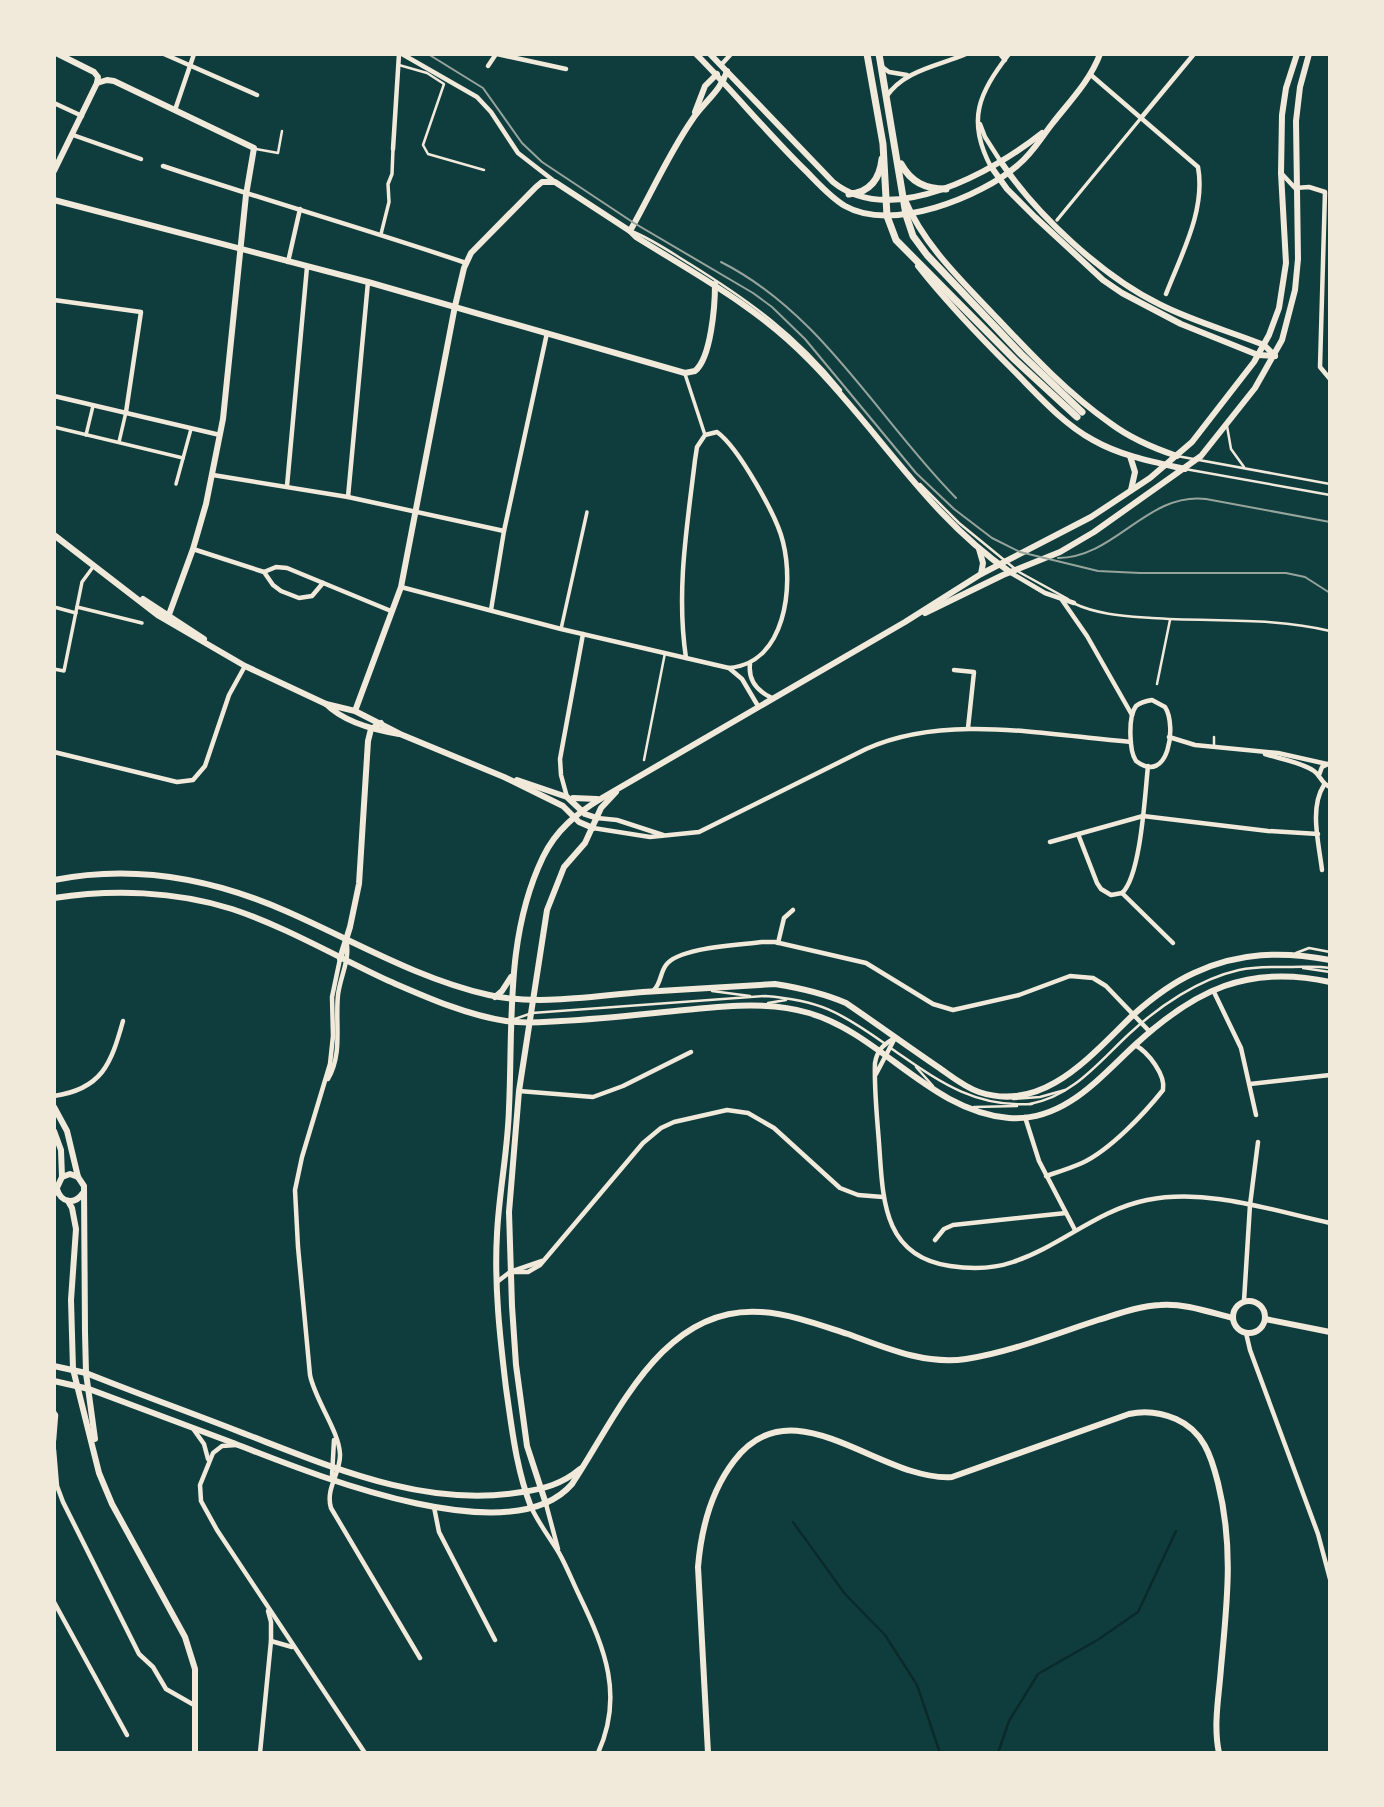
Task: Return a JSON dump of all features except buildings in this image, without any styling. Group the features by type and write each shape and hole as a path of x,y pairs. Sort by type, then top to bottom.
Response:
{"main road":[{"path":"867,54 883,145 887,216 896,240 1079,414 927,255 913,236 879,54"},
{"path":"849,194 862,192 875,181 881,167 883,145"},
{"path":"897,157 915,181 931,188 946,189"}],"street":[{"path":"54,171 97,83 94,72 58,54"},
{"path":"164,54 257,95"},
{"path":"175,110 194,54"},
{"path":"381,234 389,202 388,184 392,174 400,54 477,97 528,163 636,237 756,312 809,359 915,484 978,547 1062,600 1074,603"},
{"path":"488,66 496,54 566,69"},
{"path":"696,54 836,200 854,211 887,216 908,214 974,193 1008,173 1029,154 1091,75 1100,54"},
{"path":"710,54 833,183 849,194 887,199 946,189 992,168 1051,125"},
{"path":"721,65 732,54"},
{"path":"886,97 898,82 908,75 966,54"},
{"path":"1000,54 1005,60"},
{"path":"1009,54 983,93 979,120 979,139 999,179 1052,233 1103,280 1122,293 1159,315 1258,355 1275,356"},
{"path":"1056,220 1194,54"},
{"path":"597,1753 610,1709 608,1669 594,1626 559,1554 531,1507 517,1465 504,1374 497,1282 496,1235 509,1112 514,965 522,916 536,874 552,840 573,817 601,797 905,622 981,574 1072,528 1129,493 1177,456 1211,420 1264,345 1275,320 1284,282 1286,244 1281,173 1283,105 1297,54"},
{"path":"905,622 1064,550 1197,460 1227,425 1275,356 1286,329 1297,276 1297,108 1309,54"},
{"path":"881,66 898,75 908,75"},
{"path":"630,231 668,156 693,117 723,83 727,71"},
{"path":"693,117 705,86 715,74 727,71"},
{"path":"1091,75 1198,167 1200,180 1197,205 1166,294"},
{"path":"97,83 114,81 254,148 213,475 193,549 167,617"},
{"path":"54,103 82,116"},
{"path":"979,120 985,138 1008,173 1043,213 1097,264 1132,290 1161,306 1264,345 1275,356"},
{"path":"73,135 141,159"},
{"path":"163,166 246,195 381,234 466,263"},
{"path":"1281,173 1295,188"},
{"path":"341,715 351,715 355,711 401,587 454,306 466,263 471,253 538,185 548,180 555,182"},
{"path":"1295,188 1309,187 1325,192 1320,367 1330,379"},
{"path":"54,200 368,282 685,373 695,371 703,361 713,317 715,284"},
{"path":"288,262 300,209"},
{"path":"908,214 956,275 1080,399 1127,434 1177,456"},
{"path":"910,256 950,305 1061,417 1090,438 1130,456 1185,469"},
{"path":"287,486 307,267"},
{"path":"348,497 368,282"},
{"path":"54,300 141,312 119,442"},
{"path":"491,610 504,531 547,332"},
{"path":"685,373 705,435"},
{"path":"54,396 220,435"},
{"path":"86,435 93,404"},
{"path":"54,427 183,458"},
{"path":"176,484 191,428"},
{"path":"401,587 583,635 729,668 750,664 770,646 781,620 786,586 783,540 766,502 733,448 717,432 705,435 695,460 681,571 680,611 686,658"},
{"path":"1129,493 1135,476 1130,456"},
{"path":"213,475 348,497 504,531"},
{"path":"561,629 587,512"},
{"path":"54,535 127,590 245,666 372,729 401,734"},
{"path":"978,547 983,560 981,574"},
{"path":"193,549 264,572 282,566 391,611"},
{"path":"54,669 64,671 82,582 95,566"},
{"path":"264,572 273,585 299,598 312,596 323,583"},
{"path":"1062,600 1087,636 1132,715"},
{"path":"54,607 76,613"},
{"path":"77,607 142,623"},
{"path":"583,635 560,759 567,797 573,800 581,811 597,818 617,820 667,836"},
{"path":"750,664 749,672 753,683 761,692 772,698"},
{"path":"54,752 177,782 193,780 210,757 229,695 245,666"},
{"path":"729,668 742,679 758,706"},
{"path":"954,670 974,672 968,728"},
{"path":"1154,700 1161,703 1170,716 1169,737 1165,758 1156,765 1140,764 1131,751 1132,715 1136,708 1144,701 1154,700"},
{"path":"326,704 355,711 401,734 505,777 563,806 584,825 640,836 692,834 709,829 891,739 909,734 968,728 1131,742"},
{"path":"383,723 372,729 366,751 359,884 343,960 334,985 331,1055 302,1157 295,1203 310,1375 316,1395 334,1433 340,1455 334,1468 328,1499 420,1658"},
{"path":"1169,737 1182,743 1278,753 1328,763"},
{"path":"1258,752 1307,768 1320,776 1327,786 1317,801 1322,870"},
{"path":"1320,776 1321,769 1328,763"},
{"path":"1078,834 1101,889 1111,895 1122,893 1134,870 1148,766"},
{"path":"559,1554 527,1446 516,1365 510,1272 510,1195 519,1091 542,933 554,889 564,867 585,843 610,797 637,776"},
{"path":"505,777 567,797 584,800 601,797"},
{"path":"1050,842 1143,816 1268,831 1318,834"},
{"path":"54,880 98,874 137,873 205,883 266,903 421,973 495,997 533,999 775,984 819,992 846,1003 960,1082 991,1095 1010,1096 1036,1091 1064,1078 1172,985 1208,967 1248,955 1295,955 1330,960"},
{"path":"54,898 94,893 130,893 201,901 260,919 343,960 444,1003 510,1022 606,1018 730,1006 792,1009 839,1026 939,1093 996,1116 1025,1117 1049,1112 1073,1100 1097,1082 1150,1032 1212,989 1239,980 1270,977 1296,977 1330,982"},
{"path":"1122,893 1173,943"},
{"path":"778,943 784,918 793,910"},
{"path":"646,992 655,989 666,965 684,953 762,942 778,943 866,963 944,1008 960,1009 998,1001 1077,975 1093,978 1100,981 1150,1032"},
{"path":"495,997 507,984 514,965"},
{"path":"661,978 663,986 676,991"},
{"path":"1212,989 1241,1048 1256,1115"},
{"path":"54,1096 81,1089 100,1076 114,1054 123,1021"},
{"path":"895,1038 879,1051 875,1063 883,1197 894,1230 909,1250 918,1256 944,1265 981,1268 1013,1262 1125,1205 1170,1196 1187,1195 1250,1205 1330,1223"},
{"path":"876,1078 895,1038"},
{"path":"1046,1176 1083,1163 1096,1154 1123,1132 1163,1090 1164,1081 1144,1052 1135,1045"},
{"path":"519,1091 593,1097 616,1090 691,1052"},
{"path":"1250,1084 1330,1074"},
{"path":"54,1107 67,1131 78,1177 83,1184 86,1373 99,1473 112,1504 190,1648 195,1669 195,1753"},
{"path":"497,1282 510,1272 528,1272 546,1259 652,1135 674,1122 727,1110 748,1113 774,1128 839,1188 848,1192 883,1197"},
{"path":"1025,1117 1046,1176 1074,1230"},
{"path":"54,1131 61,1150 57,1184 59,1195 67,1201 75,1217 76,1229 71,1300 73,1369 96,1454"},
{"path":"1258,1142 1250,1205 1244,1301 1236,1307 1233,1318 1237,1328 1246,1333 1256,1331 1265,1319"},
{"path":"57,1184 70,1174 78,1177"},
{"path":"55,1204 77,1199 83,1193"},
{"path":"935,1240 944,1229 953,1225 1066,1213"},
{"path":"1244,1301 1259,1305 1265,1319"},
{"path":"54,1381 89,1389 333,1480 434,1507 481,1511 546,1504 563,1494 638,1381 664,1349 686,1332 727,1314 746,1311 773,1313 803,1320 915,1357 951,1360 997,1352 1146,1306 1170,1305 1233,1318"},
{"path":"1265,1319 1330,1332"},
{"path":"1246,1333 1318,1534 1330,1579"},
{"path":"54,1366 86,1373 334,1468 385,1483 438,1494 477,1497 541,1489 564,1481 588,1460"},
{"path":"708,1753 698,1577 699,1551 707,1517 723,1479 740,1452 768,1434 786,1430 812,1432 915,1474 952,1477 1129,1415 1150,1411 1185,1423 1202,1439 1213,1464 1225,1513 1229,1568 1216,1725 1219,1753"},
{"path":"54,1412 54,1440"},
{"path":"191,1427 204,1444 208,1460"},
{"path":"239,1445 222,1446 208,1460 200,1485 201,1502 261,1598 365,1753"},
{"path":"54,1450 57,1486 139,1654 153,1667 166,1689 194,1705"},
{"path":"434,1507 439,1532 495,1640"},
{"path":"260,1753 271,1641 271,1622 261,1598"},
{"path":"54,1602 127,1735"},
{"path":"271,1641 288,1645 299,1656"}],"lane":[{"path":"398,65 426,73 444,84 423,145 428,155 484,170"},
{"path":"254,148 278,153 282,131"},
{"path":"630,231 739,294 778,323 826,372 902,464 940,505 1002,563"},
{"path":"1227,425 1231,450 1247,469"},
{"path":"1177,456 1330,484"},
{"path":"1185,469 1330,495"},
{"path":"1013,571 1074,603 1103,613 1170,620 1298,625 1330,631"},
{"path":"1157,684 1170,620"},
{"path":"644,760 665,653"},
{"path":"1214,737 1214,748"},
{"path":"1295,955 1300,950 1309,948 1330,952"},
{"path":"961,1104 988,1108 1032,1104 1063,1093 1088,1075 1142,1024 1180,996 1216,977 1252,968 1330,970"},
{"path":"699,989 814,1002 841,1013 944,1084 973,1098 1006,1104 1032,1104"},
{"path":"510,1022 532,1013 757,997"},
{"path":"761,1006 784,999 800,1000"},
{"path":"912,1062 939,1093"},
{"path":"991,1095 1015,1099 1040,1097 1066,1089 1088,1075"}],"waterway":[{"path":"793,1522 845,1594 885,1635 917,1685 940,1753"},
{"path":"998,1753 1009,1721 1038,1674 1099,1639 1138,1612 1176,1531"}],"tram line":[{"path":"428,54 483,88 522,143 542,162 634,223 772,307 805,339 916,473 954,509 992,538 1020,552 1098,571 1286,573 1305,577 1330,593"},
{"path":"721,262 757,284 789,309 819,338 956,498"},
{"path":"1058,558 1097,548 1166,505 1185,500 1206,499 1330,522"}]}
